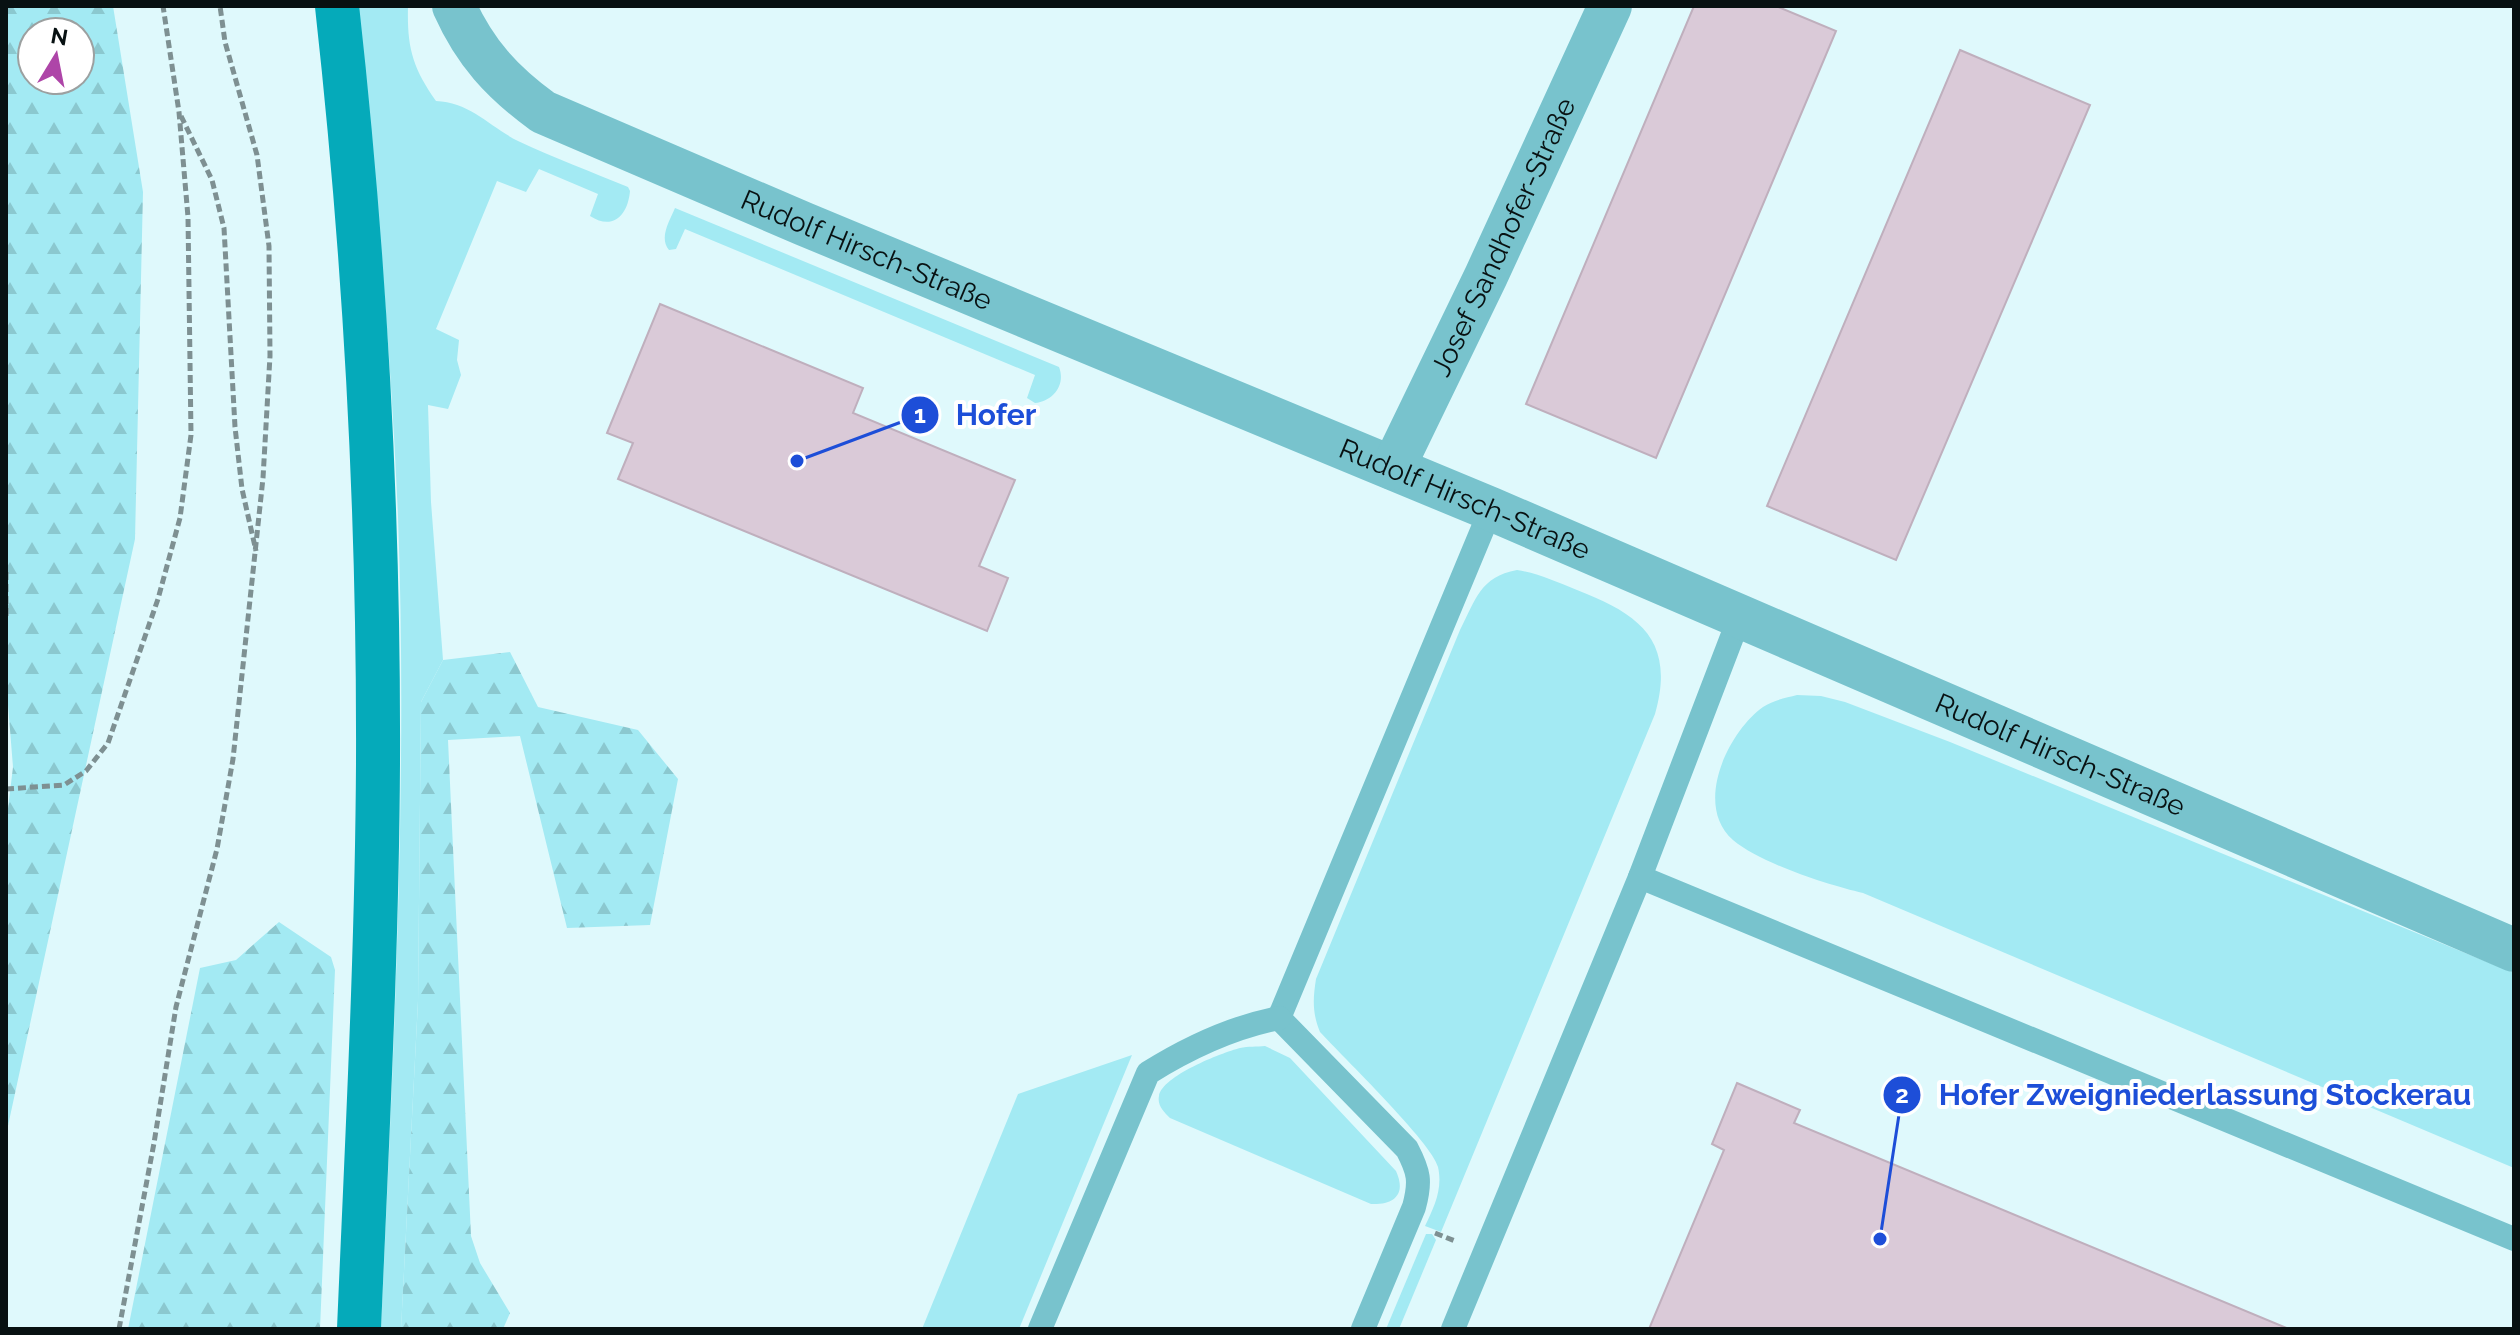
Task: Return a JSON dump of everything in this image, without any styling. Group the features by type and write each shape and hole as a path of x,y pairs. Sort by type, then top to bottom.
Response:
{"main road":[{"path":"337,6 353,150 370,384 377,621 375,949 359,1329"}],"street":[{"name":"Rudolf Hirsch-Straße","path":"454,6 486,62 516,92 543,112 819,231 1491,509 2514,950"},
{"name":"Josef Sandhofer-Straße","path":"1393,468 1486,276 1610,6"}],"lane":[{"path":"1279,1018 1491,509"},
{"path":"1453,1329 1640,877 1740,616"},
{"path":"1640,877 2514,1239"},
{"path":"1279,1018 1407,1149 1417,1168 1420,1187 1363,1329"},
{"path":"1040,1329 1148,1073 1223,1035 1254,1023 1279,1018"}],"path":[{"path":"6,789 64,785 86,771 108,743 158,599 180,518 191,435 188,217 179,112 163,6"},
{"path":"119,1329 178,996 220,834 238,724 257,556 270,356 269,246 257,155 225,42 220,6"},
{"path":"179,112 212,180 224,228 235,427 242,489 257,556"},
{"path":"6,572 6,619"},
{"path":"1408,1222 1484,1253"}],"green space":[{"path":"6,6 113,6 143,192 135,539 6,1135 6,825 13,767 6,680"},
{"path":"358,6 408,6 413,56 421,78 436,101 470,110 518,141 628,187 630,191 623,213 606,222 590,216 598,194 539,169 526,192 497,181 436,329 459,340 457,360 461,375 448,409 428,405 431,502 443,660 421,702 418,1001 401,1329 381,1329 400,821 398,517 387,325"},
{"path":"675,208 1059,367 1059,386 1047,399 1035,403 1027,398 1035,375 685,229 676,249 669,250 665,235"},
{"path":"1517,570 1547,578 1599,599 1634,620 1647,633 1656,649 1660,688 1655,714 1441,1232 1425,1226 1438,1190 1438,1167 1404,1120 1320,1032 1314,1012 1315,986 1475,599 1495,578"},
{"path":"510,652 538,707 638,730 678,779 650,925 567,928 520,736 448,740 471,1236 480,1263 510,1313 503,1329 401,1329 418,1002 421,702 443,660"},
{"path":"1797,695 1821,696 1845,702 1950,742 2514,973 2514,1168 1863,893 1795,872 1745,849 1721,825 1716,808 1720,770 1738,733 1750,718 1767,705"},
{"path":"279,922 331,957 335,970 320,1329 128,1329 200,968 236,960"},
{"path":"1265,1046 1290,1058 1396,1171 1400,1186 1393,1200 1371,1204 1170,1118 1162,1108 1159,1096 1163,1088 1181,1073 1243,1047"},
{"path":"1132,1055 1019,1329 922,1329 1018,1094"},
{"path":"1426,1234 1432,1234 1436,1240 1399,1329 1386,1329"}],"building":[{"path":"1694,6 1776,6 1836,31 1656,458 1526,404"},
{"path":"1960,50 2090,105 1896,560 1767,506"},
{"path":"660,304 863,388 853,413 1015,480 979,566 1008,578 987,631 618,479 633,443 607,433"},
{"path":"1737,1083 1800,1110 1794,1123 2289,1329 1649,1329 1724,1150 1712,1144"}],"place":[{"name":"Hofer","path":"797,461"},
{"name":"Hofer Zweigniederlassung Stockerau","path":"1880,1239"}]}
